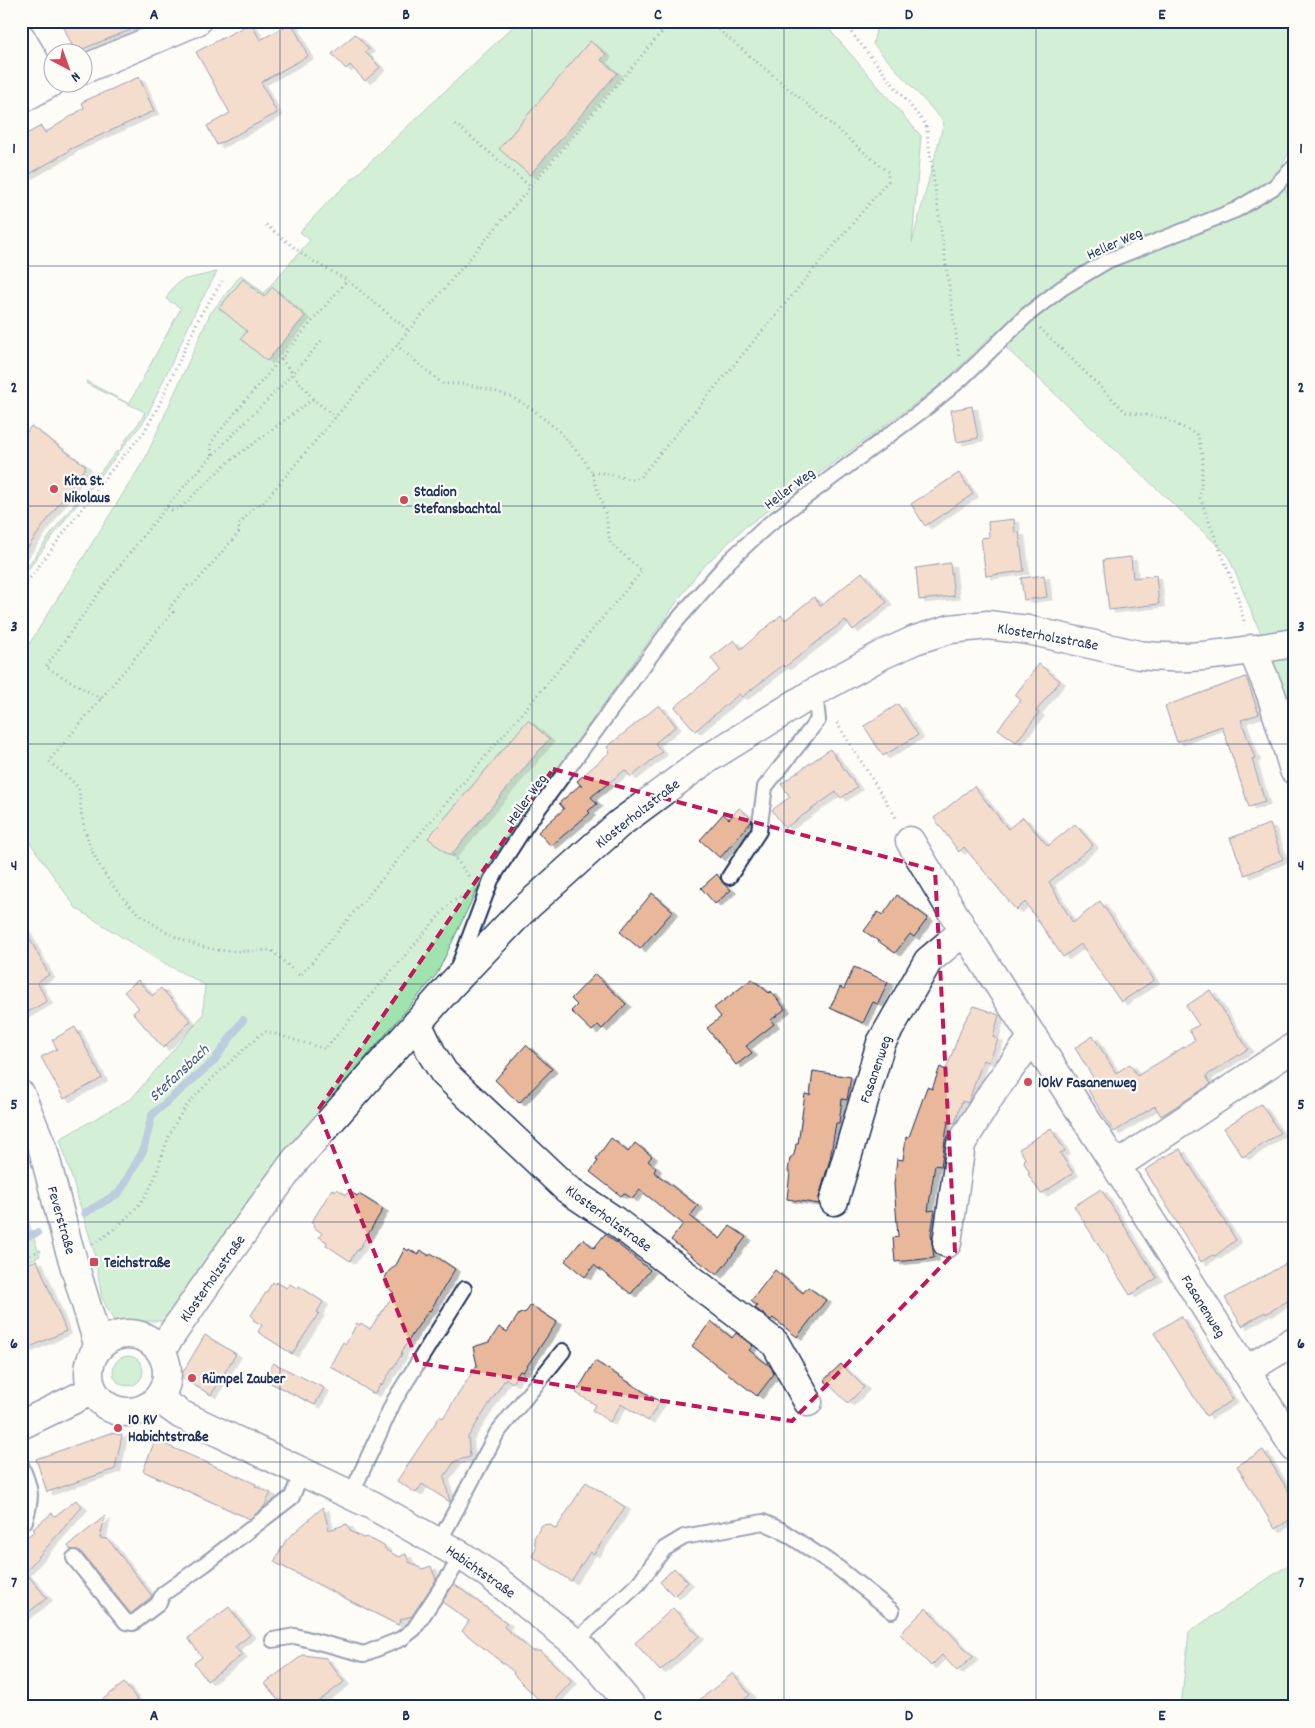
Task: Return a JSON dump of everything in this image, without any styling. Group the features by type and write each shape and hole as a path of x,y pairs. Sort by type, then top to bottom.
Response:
{"street":[{"path":"92,66 197,21"},
{"path":"21,38 42,71"},
{"path":"21,99 42,87"},
{"name":"Klosterholzstraße","path":"161,1350 295,1161 451,985 521,912 619,824 704,761 815,692 882,655 915,640 950,629 988,626 1028,630 1155,657 1180,658 1274,646"},
{"path":"1274,646 1272,694 1294,770"},
{"name":"Fasanenweg","path":"910,841 964,931 1294,1447"},
{"name":"Fasanenweg","path":"834,1201 881,1042 928,961 964,931"},
{"name":"Klosterholzstraße","path":"417,1023 432,1054 444,1073 567,1189 616,1220 775,1342 808,1402"},
{"path":"947,1243 961,1144 994,1090 1033,1037"},
{"path":"1116,1166 1294,1047"},
{"name":"Feverstraße","path":"21,1095 43,1149 99,1347"},
{"path":"123,1334 138,1334 151,1340 161,1350 167,1364 167,1377 165,1387 152,1404 140,1410 126,1412 113,1409 101,1401 93,1390 89,1376 91,1361 99,1347 110,1338 123,1334"},
{"path":"1245,1371 1294,1341"},
{"path":"21,1425 93,1390"},
{"name":"Habichtstraße","path":"158,1398 180,1414 351,1495 462,1556 490,1575 583,1649 632,1707"}],"lane":[{"name":"Heller Weg","path":"451,985 491,880 524,827 673,625 729,560 769,524 927,407 962,378 1026,315 1062,288 1108,261 1236,210 1274,187 1294,167"},
{"path":"729,877 759,831 765,788 818,720 815,692"},
{"path":"351,1495 394,1400 464,1289"},
{"path":"439,1542 497,1433 563,1351"},
{"path":"21,1465 30,1485 30,1505 25,1521"},
{"path":"74,1558 126,1622 132,1623 158,1604 163,1594 292,1497 302,1471"},
{"path":"574,1642 638,1584 664,1549 684,1537 763,1522 780,1530 837,1567 892,1611"},
{"path":"273,1640 295,1636 364,1654 401,1639 414,1629 462,1556"}],"path":[{"path":"396,345 443,384 464,384 512,397 532,409 559,431 584,460 592,473 606,516 610,543 642,572 300,976 271,950 245,952 217,950 195,944 159,928 144,918 108,879 99,865 90,845 81,810 78,788 49,761 173,612 169,608 188,586 194,585 240,531 238,526 258,503 261,506 396,345 671,21"},
{"path":"592,473 604,472 633,480 640,477 888,181 888,172 708,21"},
{"path":"842,21 926,125 962,378"},
{"path":"455,124 531,187"},
{"path":"266,225 309,259 347,280 409,330"},
{"path":"212,456 211,444 214,438 347,280"},
{"path":"21,590 108,474 144,432 158,409 201,314 222,281"},
{"path":"1026,315 1126,412 1164,418 1198,436 1203,461 1200,498 1236,591 1274,646"},
{"path":"101,699 46,667 92,602 167,507 212,456 299,368 322,340"},
{"path":"281,360 313,399 336,417"},
{"path":"167,507 172,510 180,508 226,464 313,399"},
{"path":"836,722 894,815"},
{"path":"453,855 476,889"},
{"path":"72,1257 106,1236 138,1208 150,1189 166,1141 182,1111 229,1062 265,1031 325,1049 450,903 491,880"}],"highlighted area":[{"path":"553,769 935,870 955,1252 792,1421 418,1363 318,1110"}],"green space":[{"name":"Stadion Stefansbachtal","path":"519,21 822,21 921,136 912,243 944,122 873,44 878,21 1294,21 1294,141 1281,168 1294,227 1294,719 1288,699 1228,555 992,335 942,384 745,527 699,571 489,864 437,974 326,1104 252,1196 171,1321 114,1321 102,1298 94,1251 60,1139 132,1098 203,1015 205,985 155,958 76,908 21,830 21,657 146,457 210,314 241,275 264,293 310,240 300,232 328,202"},
{"path":"217,272 197,308 145,420 120,451 145,412 87,384 86,381 129,404 181,308 166,299 171,291 182,280"},
{"path":"117,451 118,454 67,517 21,579 21,575 57,526"},
{"path":"21,1201 40,1256 21,1264"},
{"path":"128,1356 134,1357 142,1365 142,1377 134,1385 128,1386 122,1385 114,1377 113,1371 114,1365 122,1357"},
{"path":"1294,1561 1294,1707 1181,1707 1189,1632"}],"building":[{"path":"61,21 150,21 92,45 92,42 70,42"},
{"path":"251,23 260,40 292,23 308,56 261,82 277,113 217,145 207,126 230,113 196,52"},
{"path":"355,34 369,49 365,52 380,67 365,81 350,65 346,69 332,54"},
{"path":"590,41 606,54 601,60 617,73 530,175 499,149"},
{"path":"139,77 154,111 68,150 21,179 21,137 41,126 45,133 84,108 82,102"},
{"path":"243,279 264,297 272,287 305,316 267,361 241,339 247,331 219,308"},
{"path":"972,406 978,438 957,442 951,410"},
{"path":"31,426 86,466 21,557 21,440"},
{"path":"959,473 973,494 925,526 911,504"},
{"path":"1014,519 1015,533 1019,532 1024,571 986,576 981,538 989,537 988,522"},
{"path":"1131,557 1133,578 1156,575 1159,604 1109,610 1103,560"},
{"path":"950,563 954,596 919,600 916,568"},
{"path":"862,572 887,602 853,630 845,620 785,667 783,665 742,697 739,694 695,731 675,707 720,670 711,658 734,640 741,649 781,615 785,620 814,597 821,606"},
{"path":"1044,575 1047,597 1024,600 1021,578"},
{"path":"1039,664 1060,681 1036,711 1039,713 1016,742 998,729 1021,700 1015,695"},
{"path":"1246,677 1259,714 1241,720 1255,758 1252,759 1265,802 1249,807 1222,726 1177,742 1165,706"},
{"path":"898,704 918,735 883,756 864,726"},
{"path":"659,705 676,726 655,743 662,752 631,777 625,770 591,797 597,804 588,811 590,813 551,846 538,832 564,809 559,803 580,785 583,788 577,781 610,752 607,747"},
{"path":"528,720 549,739 450,856 428,838"},
{"path":"830,749 857,787 841,798 836,792 785,828 772,810 790,797 781,784"},
{"path":"974,786 1008,829 1023,817 1048,846 1075,824 1093,845 1049,882 1073,923 1100,901 1154,980 1121,1002 1081,944 1063,957 1025,902 1016,910 964,847 959,852 934,818"},
{"path":"739,808 752,819 751,822 720,858 700,840 723,814 729,819"},
{"path":"1270,824 1283,859 1245,875 1230,838"},
{"path":"717,874 731,890 715,904 701,888"},
{"path":"652,893 673,911 640,949 620,932"},
{"path":"897,895 928,918 914,937 910,934 895,953 864,931 878,912 883,915"},
{"path":"21,922 49,975 37,982 47,1001 21,1016"},
{"path":"854,967 888,982 878,1004 873,1002 863,1023 830,1008 840,987 844,989"},
{"path":"595,974 626,1004 602,1029 598,1025 592,1031 571,1011 577,1005 571,999"},
{"path":"752,979 769,993 771,991 785,1009 771,1020 774,1024 746,1046 752,1053 736,1065 707,1028 721,1017 714,1008"},
{"path":"138,980 152,996 161,988 191,1021 163,1048 133,1013 139,1008 124,992"},
{"path":"1210,990 1248,1049 1206,1076 1211,1084 1161,1116 1155,1106 1114,1132 1088,1090 1097,1084 1075,1048 1093,1036 1116,1073 1130,1064 1137,1076 1195,1040 1189,1030 1199,1025 1186,1006"},
{"path":"974,1006 999,1015 993,1037 998,1039 989,1062 983,1060 968,1103 962,1101 955,1123 948,1121 941,1166 935,1165 928,1211 935,1210 931,1234 934,1258 895,1262 893,1238 898,1237 894,1184 897,1159 903,1160 906,1137 909,1137 927,1087 932,1089 940,1067 946,1070 963,1024"},
{"path":"75,1027 102,1078 64,1099 41,1057 57,1049 52,1040"},
{"path":"526,1045 552,1069 519,1103 495,1080"},
{"path":"813,1071 851,1077 847,1100 842,1099 839,1123 836,1123 830,1159 819,1197 819,1204 787,1199 790,1158 794,1155 796,1144 798,1144 805,1094 810,1095"},
{"path":"1261,1104 1280,1133 1243,1157 1224,1128"},
{"path":"1051,1128 1065,1151 1060,1153 1073,1173 1041,1194 1028,1174 1030,1173 1024,1163 1025,1158 1019,1149"},
{"path":"611,1138 628,1152 635,1143 652,1156 648,1161 656,1168 654,1172 698,1206 690,1216 720,1239 730,1226 746,1237 717,1275 671,1240 683,1224 640,1190 632,1199 624,1193 621,1196 590,1172 598,1161 596,1159"},
{"path":"1180,1149 1236,1240 1215,1256 1212,1255 1201,1262 1145,1170 1157,1163 1158,1160"},
{"path":"332,1189 336,1191 337,1189 346,1195 349,1191 357,1196 359,1194 383,1209 350,1261 326,1245 327,1242 319,1237 322,1233 313,1227 314,1225 311,1223"},
{"path":"1101,1189 1157,1278 1130,1295 1074,1206"},
{"path":"605,1234 650,1270 631,1294 594,1265 585,1277 565,1261 583,1239 594,1248"},
{"path":"405,1248 418,1255 421,1250 429,1256 431,1253 455,1269 430,1311 412,1335 382,1385 374,1394 330,1366 343,1342 346,1344 357,1323 360,1325 361,1323 370,1329 392,1297 394,1293 383,1282 388,1272 396,1265"},
{"path":"1294,1259 1294,1297 1242,1326 1225,1298"},
{"path":"37,1260 66,1331 21,1351 21,1266"},
{"path":"775,1270 803,1293 808,1287 826,1300 797,1337 773,1318 771,1320 755,1308 757,1306 751,1301"},
{"path":"273,1282 276,1284 277,1282 286,1288 290,1284 298,1289 299,1286 323,1302 317,1312 319,1313 292,1354 258,1332 262,1325 253,1320 254,1318 251,1315"},
{"path":"531,1305 557,1322 523,1372 520,1371 512,1383 506,1378 468,1437 470,1457 455,1461 444,1477 450,1502 422,1484 416,1493 397,1481 440,1416 443,1418 477,1365 473,1347 489,1342 499,1327 507,1332 519,1314 526,1312"},
{"path":"1181,1316 1233,1400 1206,1416 1154,1333"},
{"path":"711,1321 732,1338 736,1333 753,1346 749,1350 771,1367 774,1374 757,1396 692,1346"},
{"path":"205,1335 236,1354 211,1395 180,1377"},
{"path":"595,1361 660,1402 648,1421 621,1404 610,1422 592,1410 596,1405 576,1393"},
{"path":"273,1363 324,1388 315,1405 265,1380"},
{"path":"841,1364 864,1387 848,1403 824,1380"},
{"path":"110,1433 122,1435 115,1469 47,1492 36,1459"},
{"path":"155,1440 256,1484 255,1486 271,1493 264,1507 250,1519 143,1471"},
{"path":"1263,1450 1294,1500 1294,1517 1275,1529 1237,1466"},
{"path":"586,1482 625,1507 594,1554 590,1552 571,1581 532,1556 536,1549 534,1538 542,1525 549,1524 556,1529"},
{"path":"76,1500 82,1507 25,1572 47,1598 21,1618 21,1541 35,1531 33,1529 52,1513 55,1516"},
{"path":"323,1507 329,1530 347,1524 350,1531 384,1546 386,1550 399,1557 406,1554 409,1562 422,1569 431,1566 436,1580 412,1616 401,1619 398,1625 274,1562 286,1540"},
{"path":"105,1516 100,1538 107,1538 152,1596 131,1614 81,1552 71,1550 68,1546"},
{"path":"674,1568 688,1582 674,1596 660,1582"},
{"path":"454,1584 507,1623 504,1627 532,1651 540,1651 572,1681 548,1707 513,1674 514,1672 462,1631 469,1621 442,1602"},
{"path":"229,1607 250,1635 235,1647 242,1655 207,1681 194,1663 202,1657 188,1638"},
{"path":"673,1608 699,1636 660,1671 635,1643"},
{"path":"926,1608 973,1657 957,1671 942,1655 931,1666 900,1634"},
{"path":"303,1655 326,1658 344,1682 311,1707 292,1707 288,1701 278,1700 265,1683"},
{"path":"733,1673 750,1695 735,1707 691,1707"},
{"path":"124,1683 143,1707 93,1707"}],"waterway":[{"name":"Stefansbach","path":"85,1213 119,1193 143,1151 152,1115 214,1061 243,1020"},
{"name":"Stefansbach","path":"21,1238 37,1233"}],"place":[{"name":"Kita St. Nikolaus","path":"54,489"},
{"name":"Stadion Stefansbachtal","path":"404,500"},
{"name":"10kV Fasanenweg","path":"1028,1082"},
{"name":"Teichstraße","path":"94,1262"},
{"name":"Rümpel Zauber","path":"192,1378"},
{"name":"10 KV Habichtstraße","path":"118,1428"}]}
